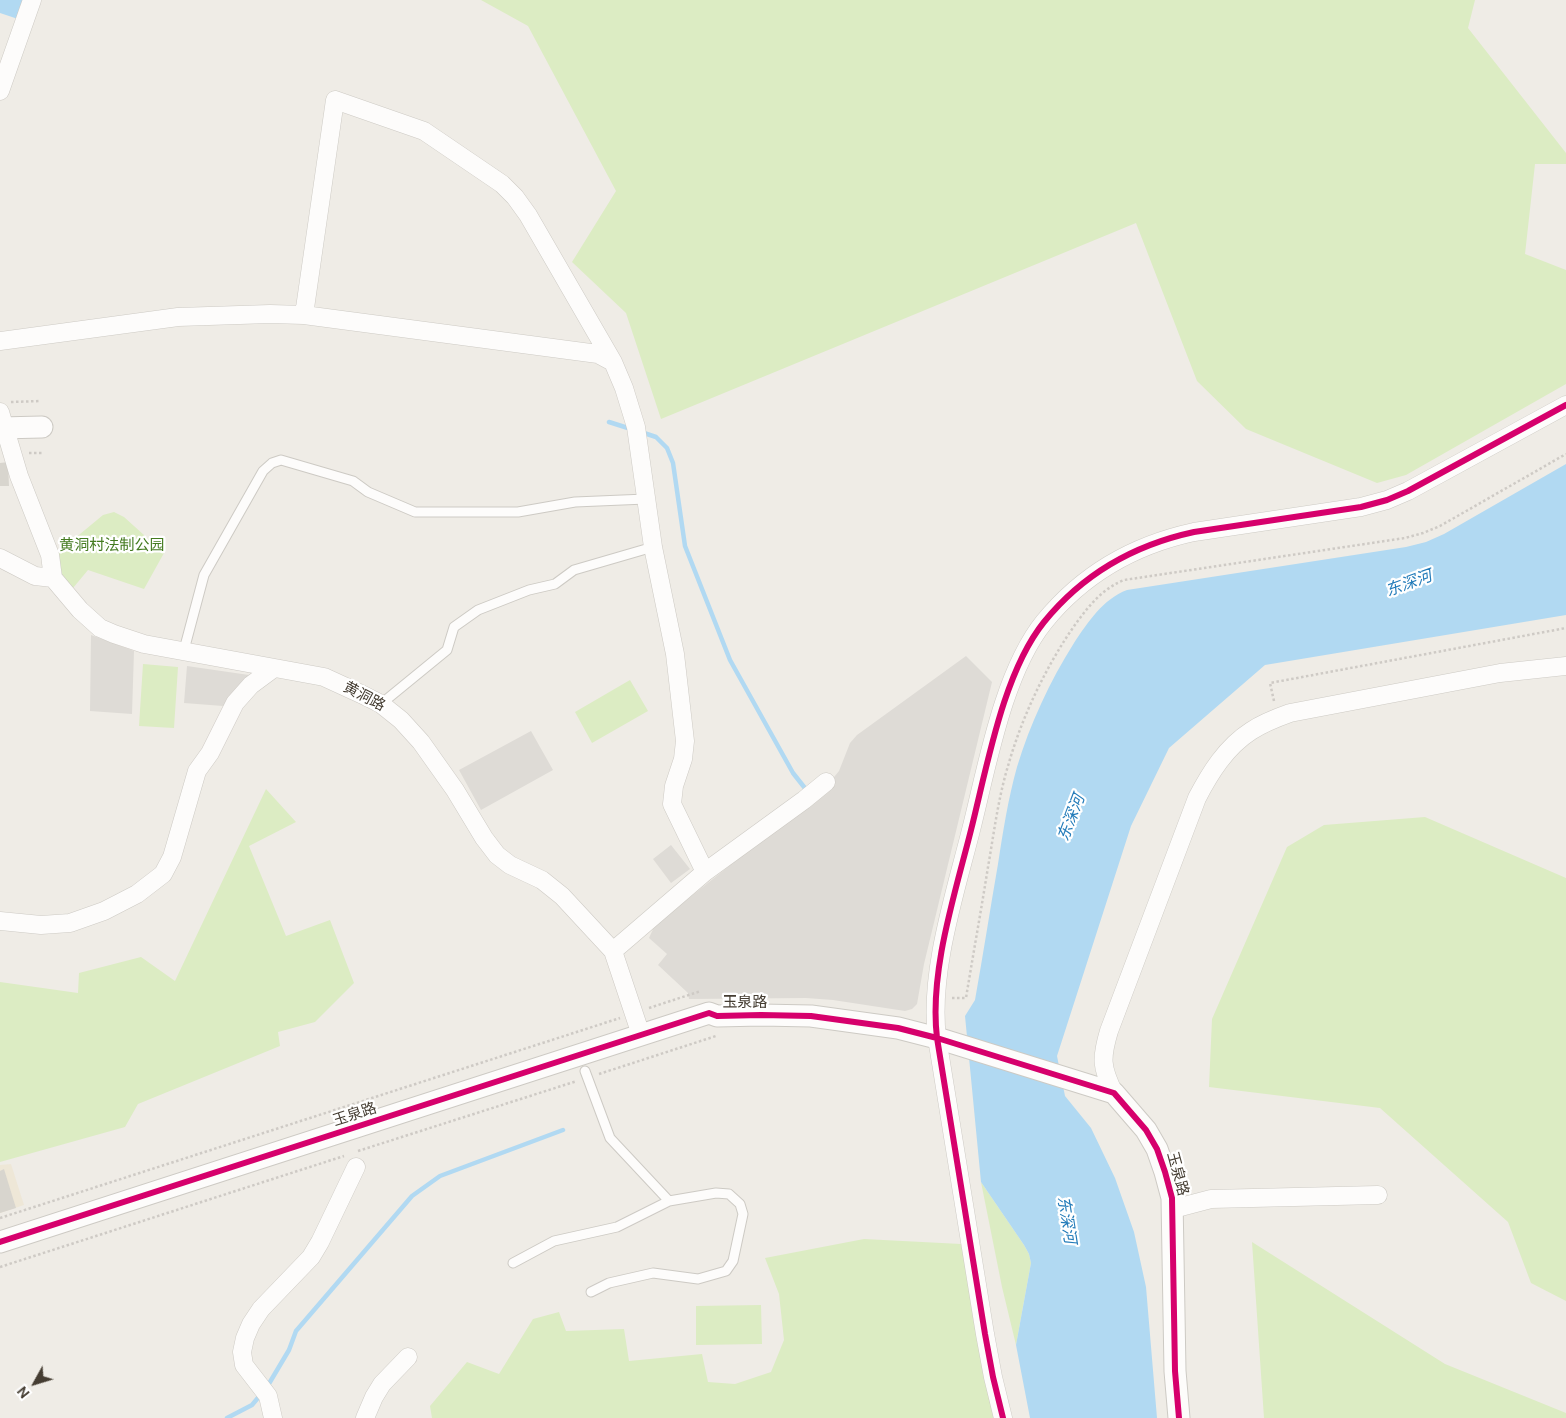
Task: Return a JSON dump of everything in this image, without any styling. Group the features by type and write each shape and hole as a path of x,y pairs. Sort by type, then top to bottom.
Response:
{"street":[{"path":"0,91 32,0"},
{"path":"304,315 335,100 424,131 502,184 515,197 528,215 613,362 624,388 636,427 653,547 675,654 685,741 683,759 674,786 672,804 704,872"},
{"path":"0,341 178,317 270,314 304,315 598,354 613,362"},
{"path":"1002,1418 985,1334 937,1038 935,998 939,966 949,918 994,738 1008,691 1024,652 1044,622 1059,606 1075,590 1112,562 1152,544 1194,532 1361,507 1387,500 1408,492 1566,405"},
{"path":"0,558 35,576 53,578 50,555 19,476 4,407"},
{"path":"0,428 42,427"},
{"name":"黄洞路","path":"53,578 80,610 100,628 114,634 144,644 324,677 381,704 401,720 421,742 456,790 484,838 497,855 510,865 542,880 562,896 613,952 641,1035"},
{"path":"1114,1093 1105,1076 1103,1062 1104,1046 1109,1030 1197,798 1216,767 1234,745 1250,732 1269,721 1290,713 1500,673 1566,666"},
{"path":"0,921 41,925 70,923 104,911 138,894 163,874 172,857 196,771 210,753 235,703 251,685 274,668"},
{"path":"613,952 704,872 826,782"},
{"name":"玉泉路","path":"0,1242 709,1014 717,1016 811,1016 898,1028 964,1046 1114,1093 1146,1130 1157,1148 1172,1198 1175,1371 1179,1418"},
{"path":"273,1418 268,1396 244,1365 242,1352 245,1338 251,1324 261,1310 311,1257 356,1167"},
{"path":"1173,1209 1212,1199 1378,1195"},
{"path":"365,1418 382,1384 408,1357"}],"lane":[{"path":"184,650 204,575 263,471 272,463 281,460 353,480 368,492 415,512 518,512 575,502 646,499"},
{"path":"381,704 447,650 454,627 478,610 529,590 556,584 574,570 653,547"},
{"path":"585,1071 610,1138 669,1201"},
{"path":"513,1263 554,1241 617,1227 669,1201 716,1193 729,1194 740,1204 743,1214 733,1261 726,1271 698,1279 653,1273 609,1283 591,1292"}],"path":[{"path":"4,407 41,401"},
{"path":"947,998 966,998 1001,791 1020,731 1044,675 1058,651 1086,610 1102,592 1124,580 1404,538 1423,533 1440,526 1566,454"},
{"path":"1275,705 1270,683 1566,628"},
{"path":"644,1010 701,991"},
{"path":"0,1218 626,1016"}],"shaded area":[{"path":"91,635 134,651 132,714 90,711"},
{"path":"966,656 992,682 924,964 917,1004 912,1009 905,1011 833,1000 806,998 689,999 688,993 658,965 667,954 649,938 655,925 821,793 839,771 850,743 857,735"},
{"path":"187,666 249,675 223,706 184,703"},
{"path":"531,731 553,770 481,810 459,770"},
{"path":"671,845 690,869 671,883 653,859"},
{"path":"11,1164 24,1205 0,1213 0,1165"}],"green space":[{"path":"481,0 1475,0 1468,28 1566,153 1566,164 1535,164 1525,254 1566,270 1566,384 1406,475 1377,483 1246,429 1197,381 1136,223 661,419 626,313 572,262 616,191 528,26"},
{"name":"黄洞村法制公园","path":"114,512 124,517 164,553 144,589 88,570 73,588 61,576 56,554 103,515"},
{"path":"143,664 178,667 174,728 139,726"},
{"path":"630,680 648,711 592,743 575,712"},
{"path":"266,789 296,822 249,846 286,936 330,920 354,983 315,1022 278,1032 280,1046 138,1104 125,1127 0,1162 0,982 78,993 79,973 141,957 175,981"},
{"path":"1425,817 1566,878 1566,1301 1531,1283 1508,1222 1380,1108 1209,1087 1212,1019 1287,847 1324,825"},
{"path":"981,1182 1024,1245 1031,1263 1016,1345 1002,1287"},
{"path":"864,1239 961,1244 1001,1418 432,1418 430,1406 467,1362 499,1374 533,1319 559,1312 566,1331 624,1329 629,1361 702,1354 708,1382 735,1384 771,1372 784,1340 779,1294 765,1258"},
{"path":"1252,1242 1445,1364 1566,1413 1566,1418 1264,1418"},
{"path":"761,1305 762,1344 696,1345 696,1306"}],"water":[{"path":"0,0 24,0 18,19 0,13"},
{"name":"东深河","path":"1566,464 1566,615 1265,665 1169,748 1131,826 1057,1056 1065,1096 1091,1128 1115,1178 1134,1232 1146,1287 1157,1418 1030,1418 1016,1345 1031,1263 1024,1245 981,1182 965,1016 975,1000 1006,816 1017,767 1034,719 1057,672 1074,643 1097,612 1111,599 1127,590 1406,547 1426,542 1444,534"}],"building":[{"path":"8,462 9,486 0,486 0,463"},
{"path":"4,1169 16,1208 0,1213 0,1171"}],"waterway":[{"path":"609,422 631,429"},
{"path":"641,432 656,437 667,448 673,463 685,546 730,660 793,773 808,792"},
{"path":"267,1387 289,1350 296,1331 412,1196 440,1176 563,1130"},
{"path":"227,1418 252,1405 262,1393"}],"cycle path":[{"path":"1003,1418 985,1334 937,1038 936,1013 940,960 945,933 990,750 1007,694 1030,643 1044,622 1075,590 1111,564 1130,554 1151,545 1194,532 1361,507 1387,500 1408,491 1566,405"},
{"path":"0,1242 709,1013 717,1016 811,1016 898,1028 937,1038 1114,1093 1146,1130 1157,1149 1172,1198 1175,1371 1179,1418"}]}
